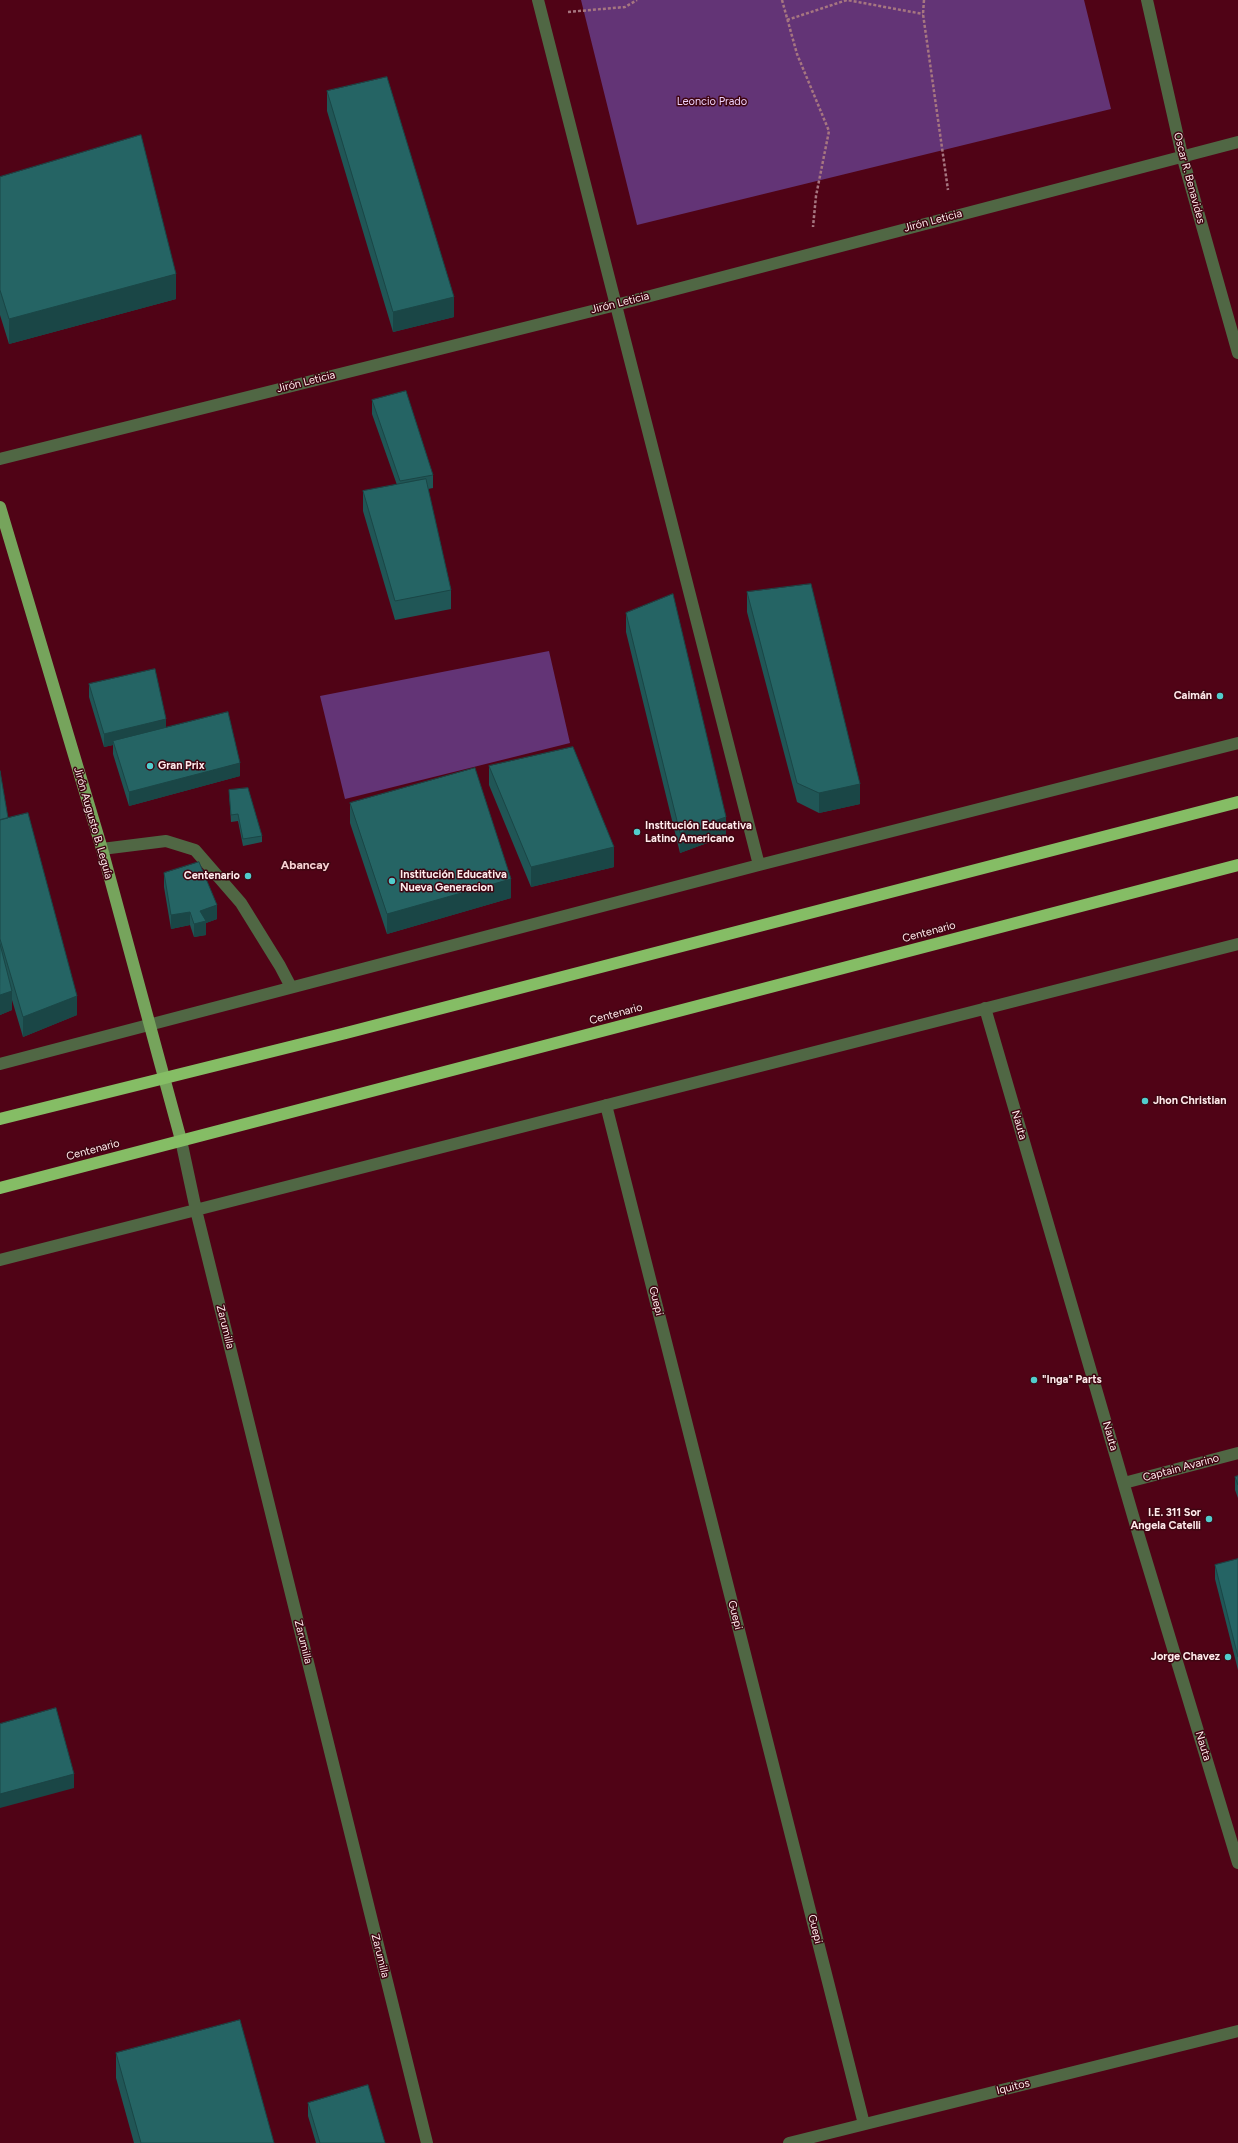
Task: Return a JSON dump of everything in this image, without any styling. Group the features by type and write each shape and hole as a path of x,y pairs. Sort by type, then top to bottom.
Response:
{"highway":[{"path":"0,1119 346,1033 1238,802"},
{"name":"Centenario","path":"0,1188 1238,865"}],"main road":[{"name":"Jirón Augusto B. Leguía","path":"0,507 102,849 148,1025 181,1140"}],"street":[{"path":"538,0 759,865"},
{"name":"Oscar R. Benavides","path":"1147,0 1182,155 1238,354"},
{"name":"Jirón Leticia","path":"0,459 616,305 1182,155 1238,142"},
{"path":"0,1064 759,865 1238,743"},
{"path":"102,849 166,841 195,850 241,904 280,966 291,987"},
{"path":"0,1260 1238,944"},
{"name":"Nauta","path":"985,1008 1124,1483 1238,1863"},
{"name":"Guepi","path":"606,1105 864,2124"},
{"name":"Zarumilla","path":"181,1140 196,1210 426,2143"},
{"name":"Captain Avarino","path":"1124,1483 1238,1453"},
{"name":"Iquitos","path":"789,2143 1238,2031"}],"path":[{"path":"542,15 625,7 637,0"},
{"path":"782,0 797,54 829,131 816,196 811,253"},
{"path":"787,20 847,0 923,14"},
{"path":"924,0 923,14 952,216"}],"green space":[{"name":"Leoncio Prado","path":"581,0 1084,0 1111,109 637,225"},
{"path":"549,651 570,743 345,799 320,696"}],"building":[{"path":"387,77 454,297 393,312 327,91"},
{"path":"141,135 176,274 9,319 0,290 0,177"},
{"path":"406,391 433,475 400,481 372,400"},
{"path":"426,479 451,590 395,601 363,491"},
{"path":"811,584 860,784 819,793 797,783 747,592"},
{"path":"673,594 726,817 680,833 626,613"},
{"path":"155,669 166,719 104,734 89,684"},
{"path":"228,712 240,763 129,792 113,741"},
{"path":"573,747 614,847 531,867 489,766"},
{"path":"475,768 511,879 387,914 350,803"},
{"path":"0,771 8,818 0,820"},
{"path":"248,788 262,836 243,839 238,814 231,815 229,790"},
{"path":"28,813 77,996 23,1017 0,939 0,820"},
{"path":"199,862 217,905 200,911 206,921 194,924 190,912 171,915 164,873"},
{"path":"0,944 12,991 0,995"},
{"path":"1238,1476 1238,1485 1235,1477"},
{"path":"1238,1559 1238,1657 1215,1565"},
{"path":"56,1708 74,1774 0,1794 0,1724"},
{"path":"240,2020 274,2143 141,2143 116,2053"},
{"path":"368,2085 385,2143 320,2143 308,2103"}],"place":[{"name":"Caimán","path":"1220,696"},
{"name":"Gran Prix","path":"150,766"},
{"name":"Institución Educativa Latino Americano","path":"637,832"},
{"name":"Centenario","path":"248,876"},
{"name":"Institución Educativa Nueva Generacion","path":"392,881"},
{"name":"Jhon Christian","path":"1145,1101"},
{"name":"\"Inga\" Parts","path":"1034,1380"},
{"name":"I.E. 311 Sor Angela Catelli","path":"1209,1519"},
{"name":"Jorge Chavez","path":"1228,1657"}],"district":[{"name":"Abancay","path":"305,865"}]}
